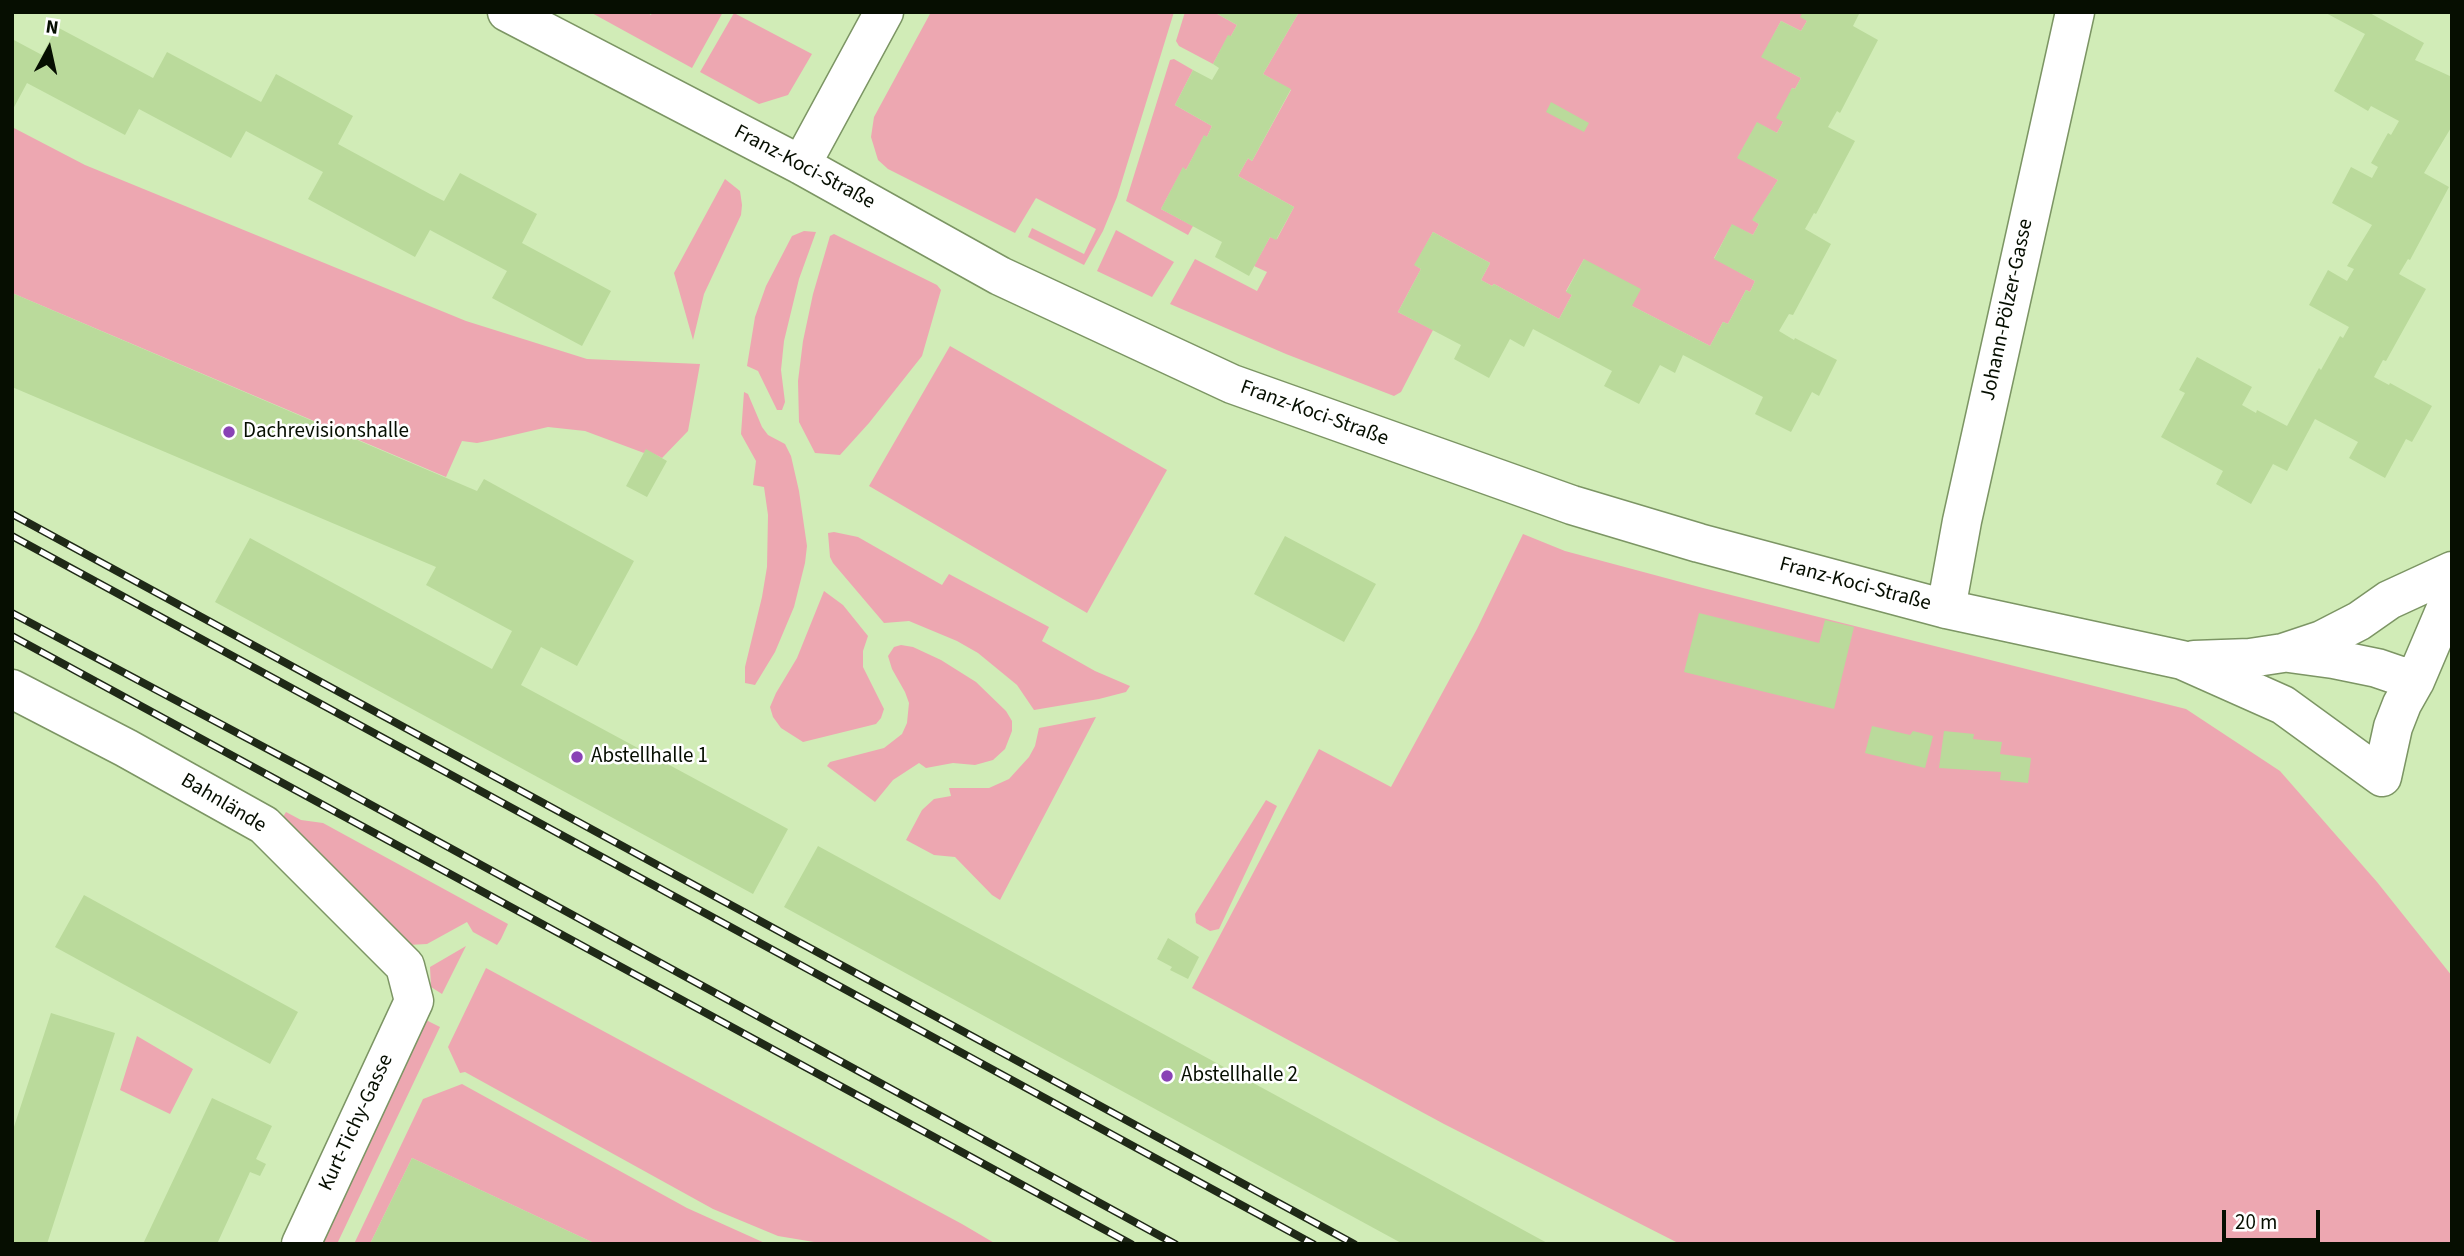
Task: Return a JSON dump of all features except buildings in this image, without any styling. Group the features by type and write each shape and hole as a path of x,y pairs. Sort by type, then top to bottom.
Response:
{"street":[{"name":"Franz-Koci-Straße","path":"507,12 801,165 1000,276 1232,384 1572,505 1699,543 1946,609 2182,660 2283,705 2382,777 2393,727 2452,594"},
{"path":"801,165 884,12"},
{"name":"Johann-Pölzer-Gasse","path":"1946,609 1962,521 2075,12"},
{"name":"Franz-Koci-Straße","path":"2182,660 2250,658 2283,653 2322,640 2359,621 2389,600 2452,571"},
{"name":"Franz-Koci-Straße","path":"2283,653 2377,668 2415,681"},
{"name":"Bahnlände","path":"12,689 126,748 264,825 405,965 414,1001"},
{"name":"Kurt-Tichy-Gasse","path":"301,1244 414,1001"}],"shaded area":[{"path":"590,12 646,12 651,15 652,12 723,12 692,68"},
{"path":"931,12 1174,12 1117,197 1103,231 1084,265 1028,237 1032,228 1084,254 1096,229 1036,198 1015,233 888,169 878,160 871,137 874,117"},
{"path":"1185,12 1214,12 1237,25 1213,64 1179,46 1176,41"},
{"path":"1299,12 1803,12 1807,21 1801,31 1781,21 1762,57 1801,78 1795,89 1792,88 1783,122 1777,133 1757,123 1738,157 1778,180 1753,220 1759,224 1753,235 1732,225 1714,258 1755,281 1750,292 1746,290 1728,324 1723,322 1710,346 1632,306 1584,259 1566,291 1572,295 1559,319 1494,284 1492,286 1481,280 1490,263 1433,232 1415,265 1421,269 1398,312 1433,330 1401,392 1394,396 1286,354 1170,304 1195,259 1257,291 1267,272 1254,266 1270,237 1277,239 1294,207 1238,176 1248,158 1252,161 1291,90 1263,74"},
{"path":"734,13 812,54 788,95 759,104 700,72"},
{"path":"1174,59 1193,70 1175,105 1212,126 1186,170 1183,168 1161,209 1193,226 1188,235 1126,201 1170,60"},
{"path":"12,127 85,165 466,321 587,359 700,364 688,431 662,458 646,450 644,453 585,431 548,427 477,443 462,441 446,477 12,293"},
{"path":"725,179 740,191 741,215 704,294 693,340 674,273"},
{"path":"1116,230 1174,262 1152,297 1097,271"},
{"path":"804,231 816,232 799,279 784,341 781,370 785,402 782,410 777,410 758,371 747,366 755,317 766,286 792,236"},
{"path":"834,234 937,285 941,290 922,356 840,455 815,453 799,422 798,381 803,341 813,294 830,236"},
{"path":"950,346 1167,470 1087,613 869,486"},
{"path":"744,392 748,394 762,427 768,435 785,444 791,456 807,546 794,607 775,652 755,685 745,683 745,667 767,567 768,515 764,487 753,485 756,461 741,434"},
{"path":"828,533 858,537 942,585 949,574 1049,627 1042,641 1095,671 1130,686 1126,692 1099,699 1034,710 1017,685 978,653 909,621 884,623 833,563"},
{"path":"1523,534 1565,551 1703,588 2186,709 2280,771 2377,882 2452,976 2452,1244 1680,1244 1444,1124 1192,988 1319,749 1391,787 1477,629"},
{"path":"824,591 843,605 868,636 863,651 863,667 884,709 876,724 803,742 781,728 770,707 797,658"},
{"path":"894,647 913,647 941,660 976,682 1006,711 1012,721 1012,731 1005,749 993,760 975,765 953,763 926,768 919,763 893,780 875,802 827,766 830,762 884,748 902,734 907,723 909,703 888,656"},
{"path":"1096,717 1000,900 955,857 934,855 906,840 922,810 934,799 951,796 949,788 989,788 1009,779 1029,757 1039,728"},
{"path":"1266,800 1277,806 1219,929 1210,931 1196,923 1195,914"},
{"path":"286,812 301,820 323,823 508,924 501,939 497,945 473,932 467,922 427,944 408,945 280,822"},
{"path":"466,946 442,994 431,987 430,967"},
{"path":"486,968 996,1244 826,1244 778,1236 713,1209 465,1072 460,1073 448,1047"},
{"path":"420,1017 440,1027 337,1244 313,1244"},
{"path":"137,1036 193,1069 170,1114 120,1090"},
{"path":"462,1084 687,1208 767,1244 596,1244 412,1158 370,1244 354,1244 423,1099"}],"railway":[{"path":"12,514 1354,1244"},
{"path":"12,536 1313,1244"},
{"path":"12,613 320,777 1175,1244"},
{"path":"12,636 1131,1244"}],"place":[{"name":"Dachrevisionshalle","path":"229,432"},
{"name":"Abstellhalle 1","path":"577,757"},
{"name":"Abstellhalle 2","path":"1167,1076"}]}
